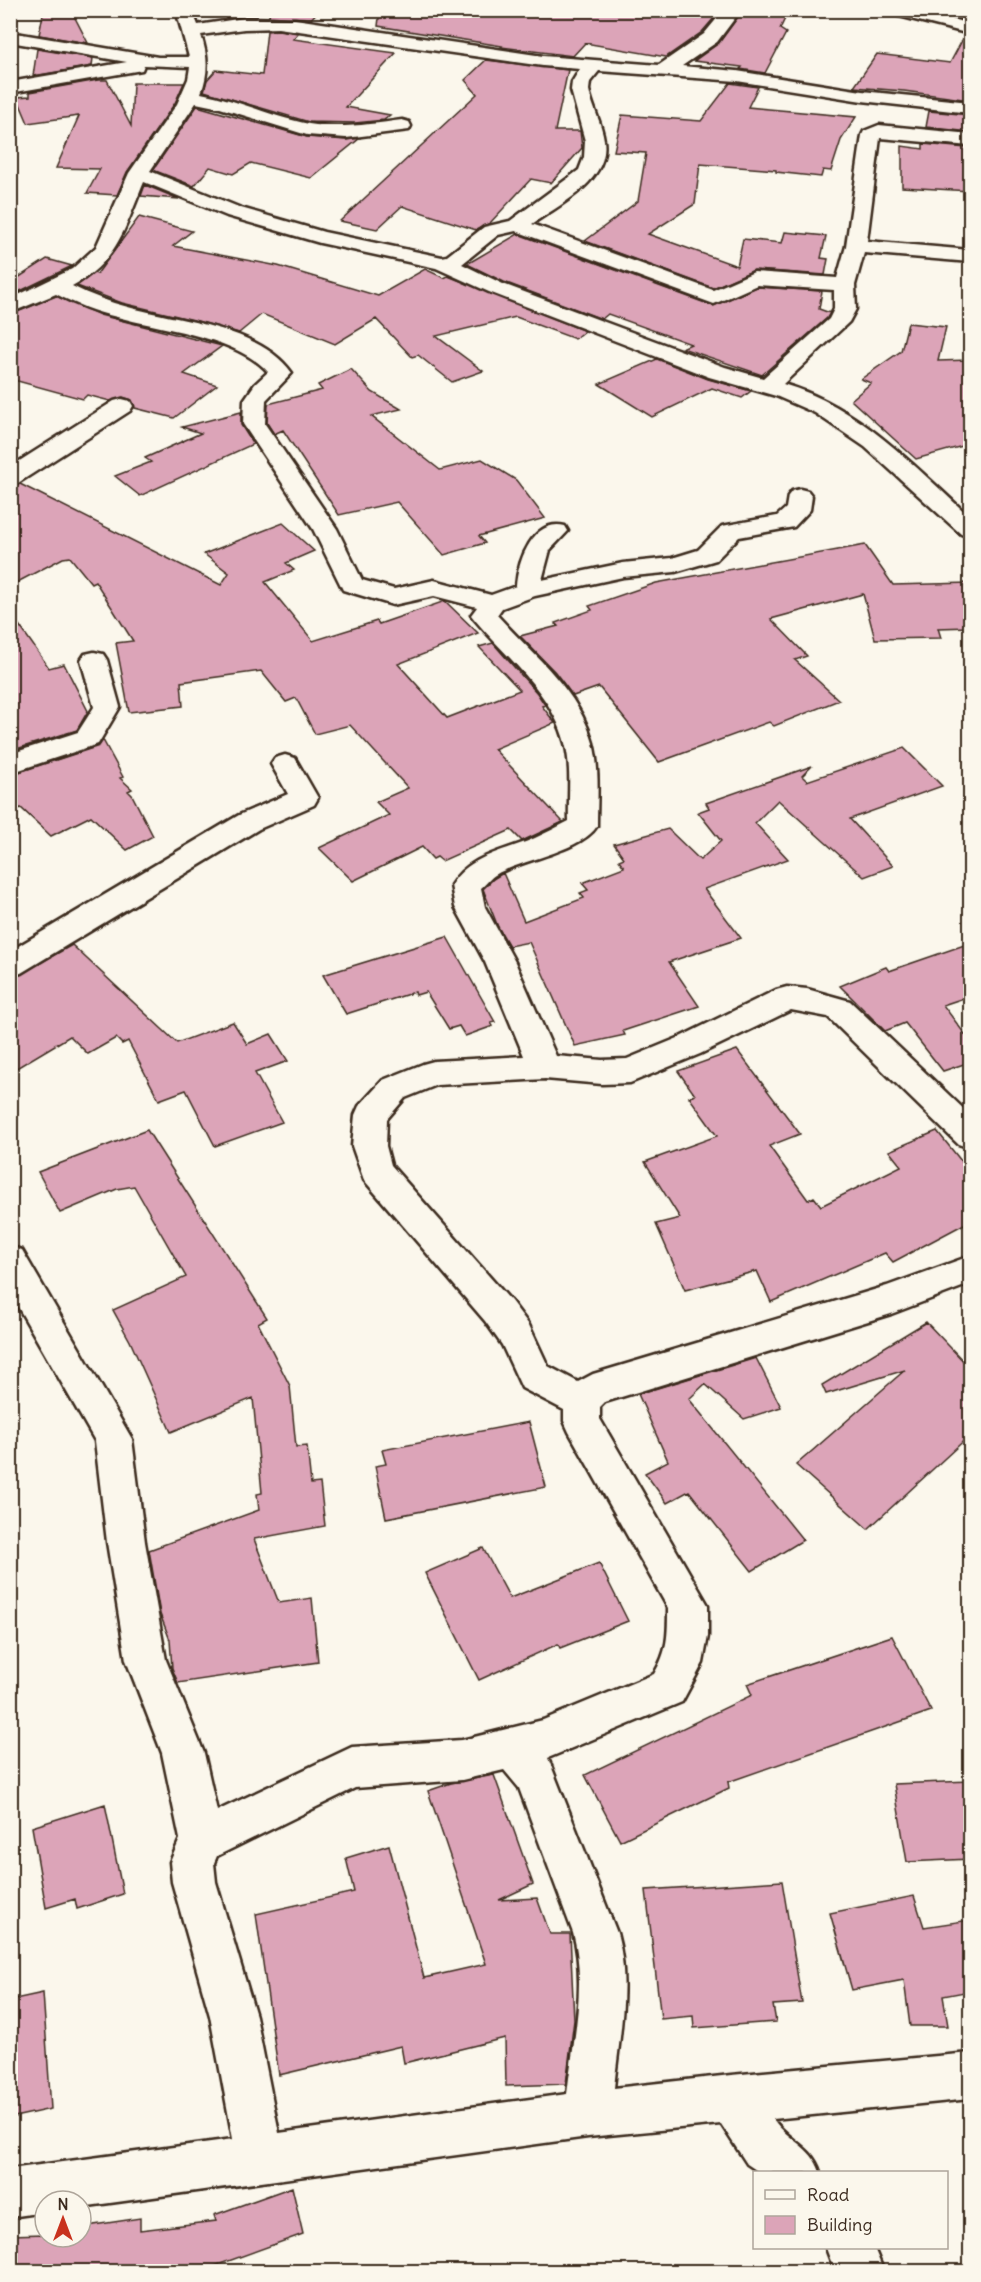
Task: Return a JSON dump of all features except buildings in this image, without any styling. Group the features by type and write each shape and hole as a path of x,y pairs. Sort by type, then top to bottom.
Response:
{"street":[{"path":"10,307 82,271 98,257 108,244 139,173 190,96 197,77 198,62 183,10"},
{"path":"661,71 705,44 723,28 733,10"},
{"path":"897,10 916,13 970,29"},
{"path":"953,24 970,18"},
{"path":"191,32 223,25 271,22 543,62 738,76 862,96 970,107"},
{"path":"10,37 159,62"},
{"path":"10,87 159,62 198,62"},
{"path":"442,263 453,261 491,231 518,225 579,181 589,171 595,147 594,136 582,104 581,87 587,71 594,66"},
{"path":"190,96 225,103 307,129 346,132 402,126"},
{"path":"767,386 838,322 845,309 844,285 856,246 871,135 879,131 970,140"},
{"path":"139,173 234,212 321,237 442,263 496,288 717,372 767,386 823,408 859,432 970,529"},
{"path":"518,225 714,298 754,278 844,285"},
{"path":"856,246 970,256"},
{"path":"54,285 106,308 213,334 275,363 281,373 256,394 252,415 254,424 325,530 352,585 393,597 434,588 493,603"},
{"path":"10,478 122,406"},
{"path":"545,1067 500,962 470,907 466,885 485,868 545,845 583,826 582,763 578,742 564,707 484,615 493,603 528,590 623,570 675,565 707,555 731,531 785,522 798,510 800,496"},
{"path":"528,590 530,567 542,542 556,531"},
{"path":"10,764 88,738 107,707 94,660"},
{"path":"10,964 249,822 304,798 285,764"},
{"path":"582,1402 535,1377 516,1336 498,1311 376,1171 369,1146 371,1115 394,1089 434,1074 545,1067 602,1072 630,1071 787,998 821,1002 838,1008 970,1135"},
{"path":"10,1260 113,1439 126,1542 146,1660 183,1753 202,1841 192,1862 194,1882 233,2016 260,2158"},
{"path":"202,1841 352,1768 462,1761 544,1740 668,1688 683,1663 688,1636 688,1605 582,1421 582,1402 592,1390 891,1299 970,1270"},
{"path":"513,1748 535,1775 595,1933 601,1955 601,1988 588,2114"},
{"path":"10,2193 588,2114 970,2076"},
{"path":"731,2098 764,2147 795,2171"},
{"path":"851,2249 860,2271"}]}
